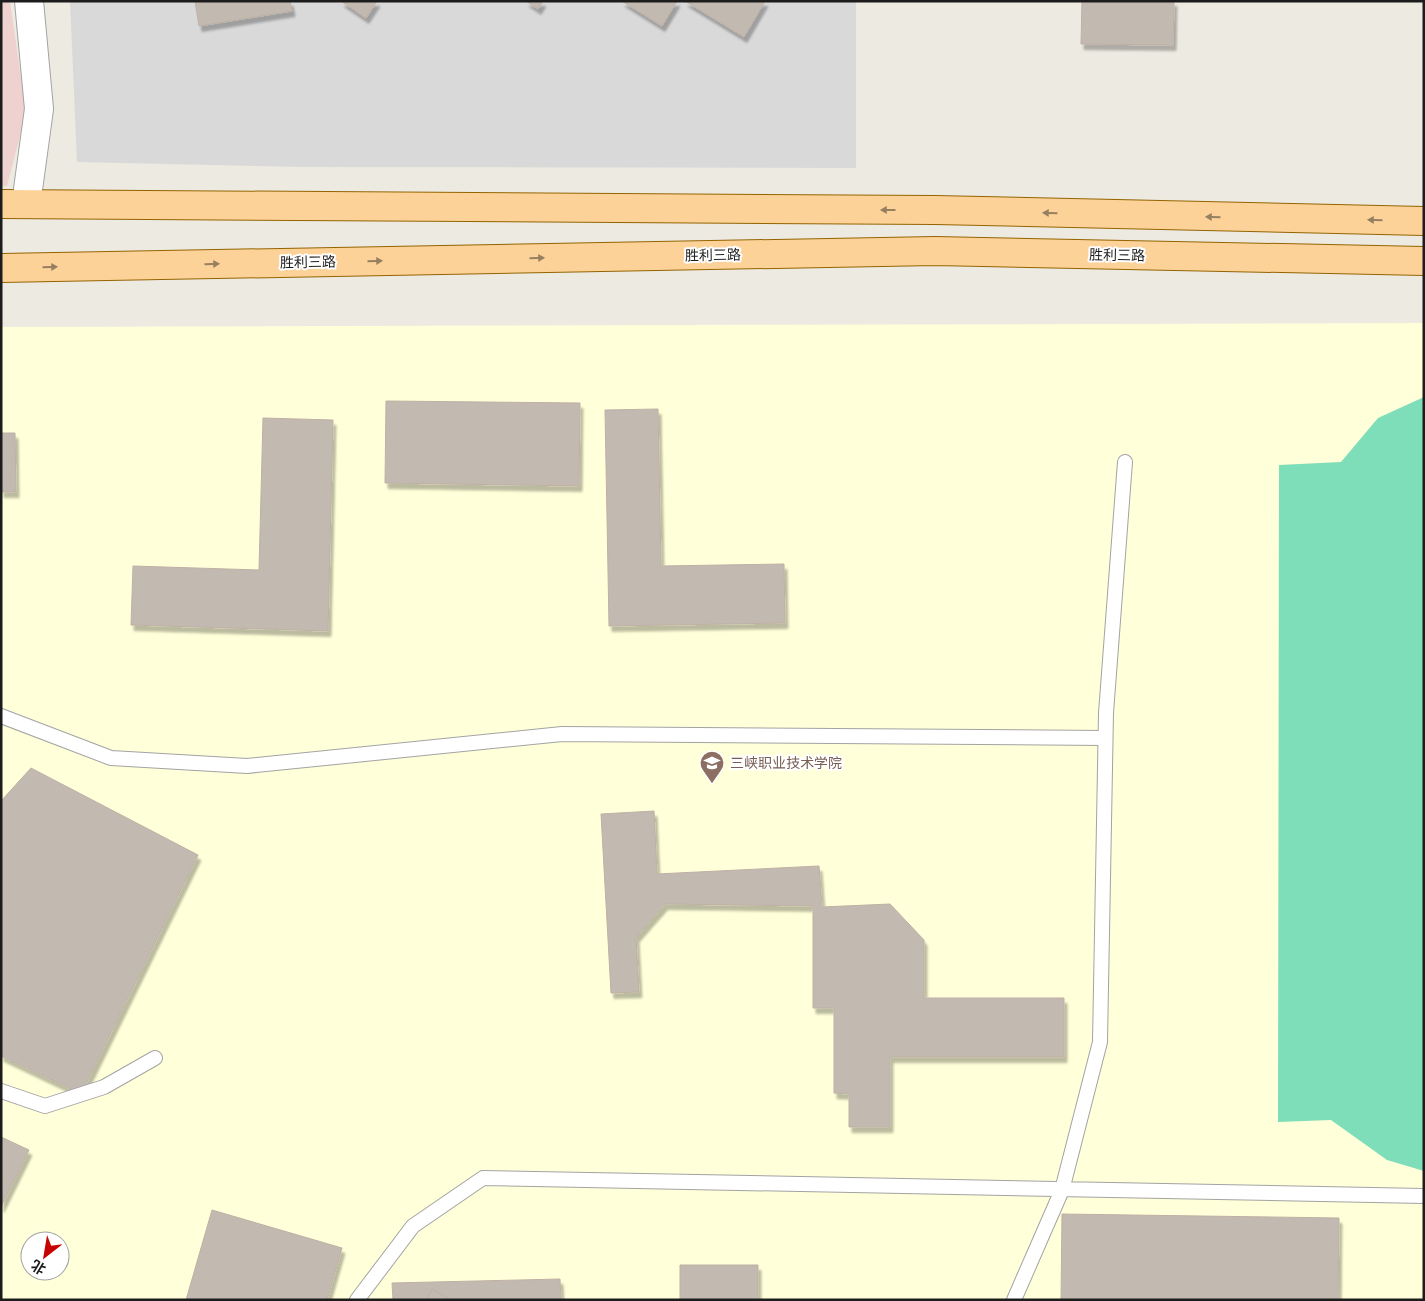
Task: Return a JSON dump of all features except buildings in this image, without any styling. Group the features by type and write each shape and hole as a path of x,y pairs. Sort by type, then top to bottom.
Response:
{"main road":[{"path":"14,204 925,210 1424,221"},
{"name":"胜利三路","path":"1,268 935,250 1424,262"}],"street":[{"path":"14,204 39,109 29,1"}],"lane":[{"path":"1014,1300 1062,1190 1100,1042 1105,738 1125,462"},
{"path":"1,716 111,758 247,766 562,734 1105,738"},
{"path":"1,1091 45,1106 104,1087 155,1058"},
{"path":"357,1300 413,1226 483,1178 1424,1196"}],"shaded area":[{"path":"1,1 10,1 26,113 7,186 1,186"},
{"path":"70,1 856,1 856,168 305,167 77,162"},
{"name":"三峡职业技术学院","path":"1424,323 1424,1300 1,1300 1,327"}],"green space":[{"path":"1424,397 1424,1171 1387,1160 1331,1120 1278,1122 1279,465 1341,462 1378,418"}],"place":[{"name":"三峡职业技术学院","path":"712,784"}]}
